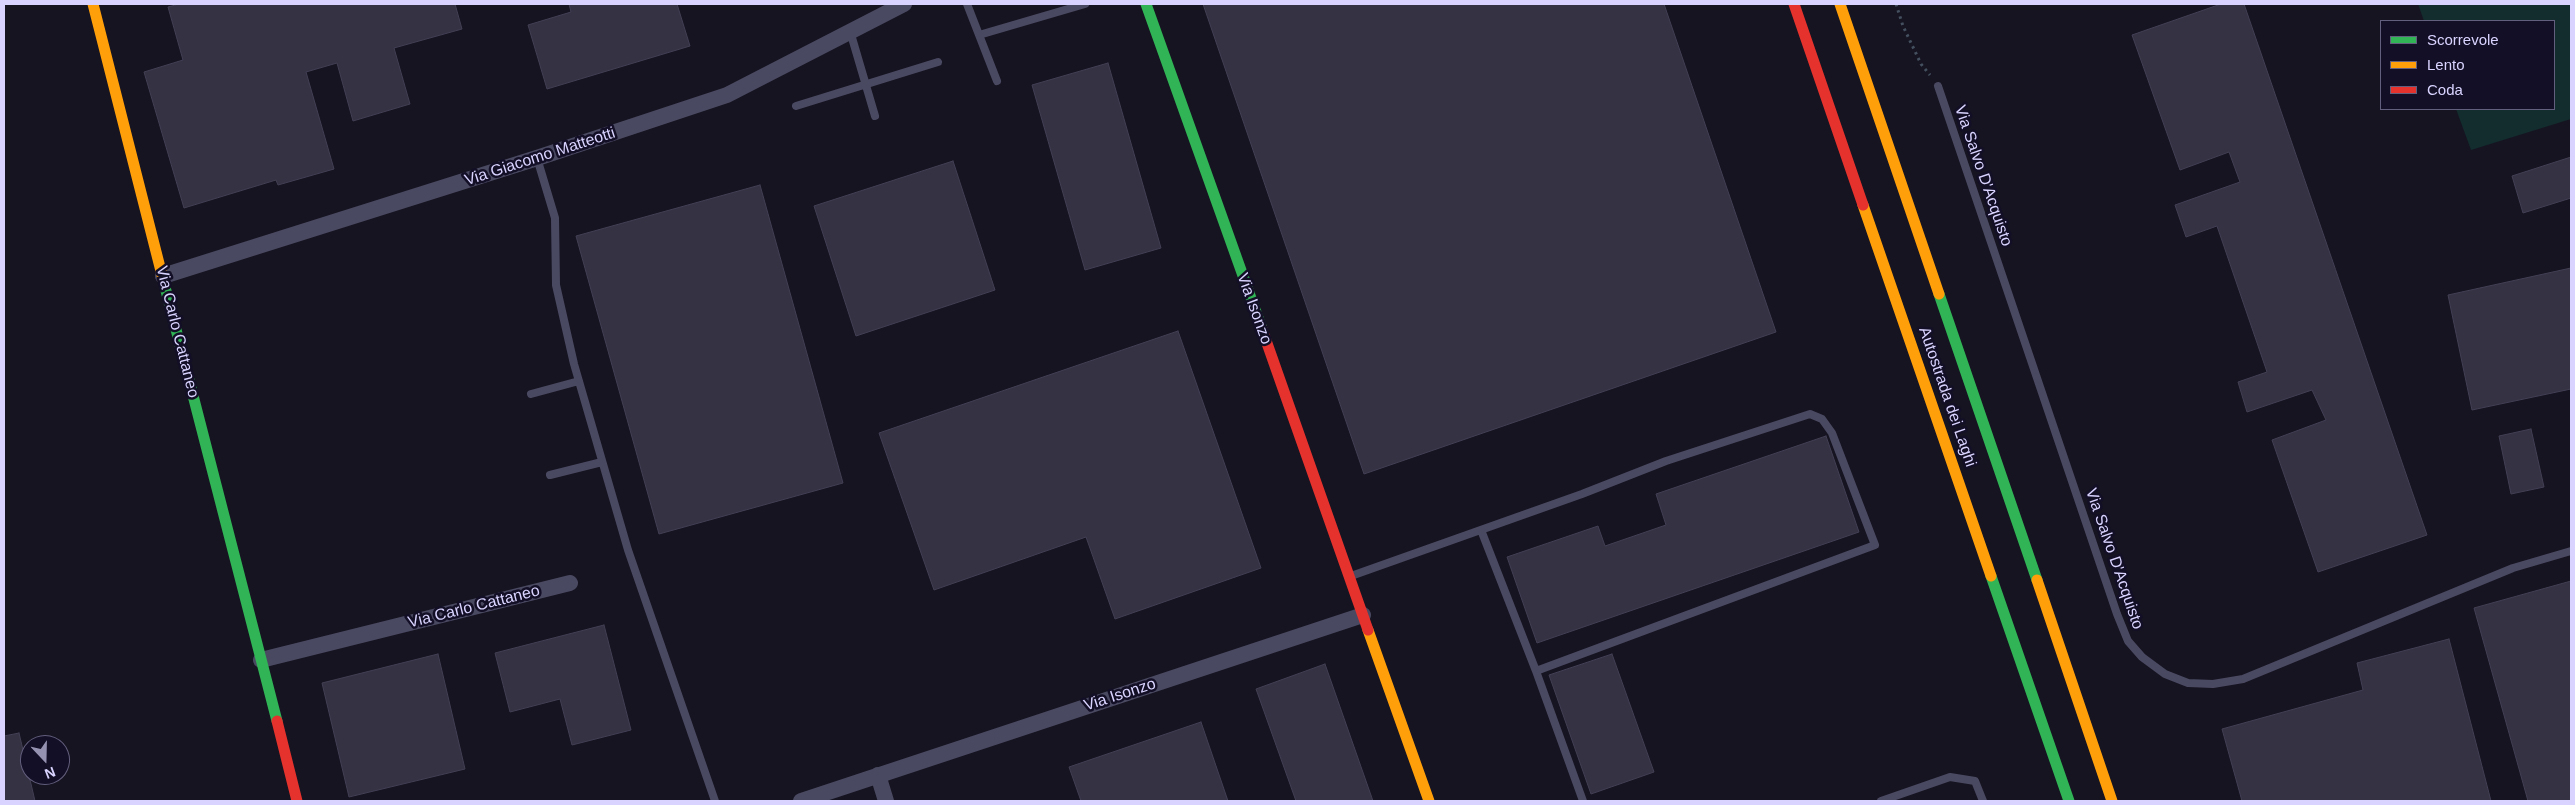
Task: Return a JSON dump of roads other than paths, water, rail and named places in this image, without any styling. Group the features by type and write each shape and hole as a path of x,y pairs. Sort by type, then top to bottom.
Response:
{"main road":[{"name":"Via Carlo Cattaneo","path":"93,4 297,801"},
{"name":"Via Isonzo","path":"1146,4 1429,801"},
{"name":"Autostrada dei Laghi","path":"1794,4 2068,801"},
{"name":"Autostrada dei Laghi","path":"1840,4 2112,801"},
{"path":"1807,79 1867,215"}],"street":[{"name":"Via Giacomo Matteotti","path":"163,276 537,158 727,95 899,5"},
{"name":"Via Carlo Cattaneo","path":"261,660 570,583"},
{"name":"Via Isonzo","path":"801,801 1362,615"},
{"path":"878,775 886,801"}],"lane":[{"path":"967,4 997,82"},
{"path":"979,35 1085,4"},
{"path":"850,32 875,116"},
{"path":"796,106 938,62"},
{"name":"Via Salvo D'Acquisto","path":"1938,86 2117,614 2128,641 2142,657 2165,674 2188,683 2213,684 2243,679 2513,568 2571,551"},
{"path":"537,158 555,218 556,285 579,381 631,558 715,801"},
{"path":"531,394 579,381"},
{"path":"1349,577 1482,530 1666,461 1810,414 1822,420 1836,442 1875,545 1536,671"},
{"path":"550,475 602,462"},
{"path":"1482,530 1583,801"},
{"path":"1881,801 1950,778 1975,781 1983,801"}]}
